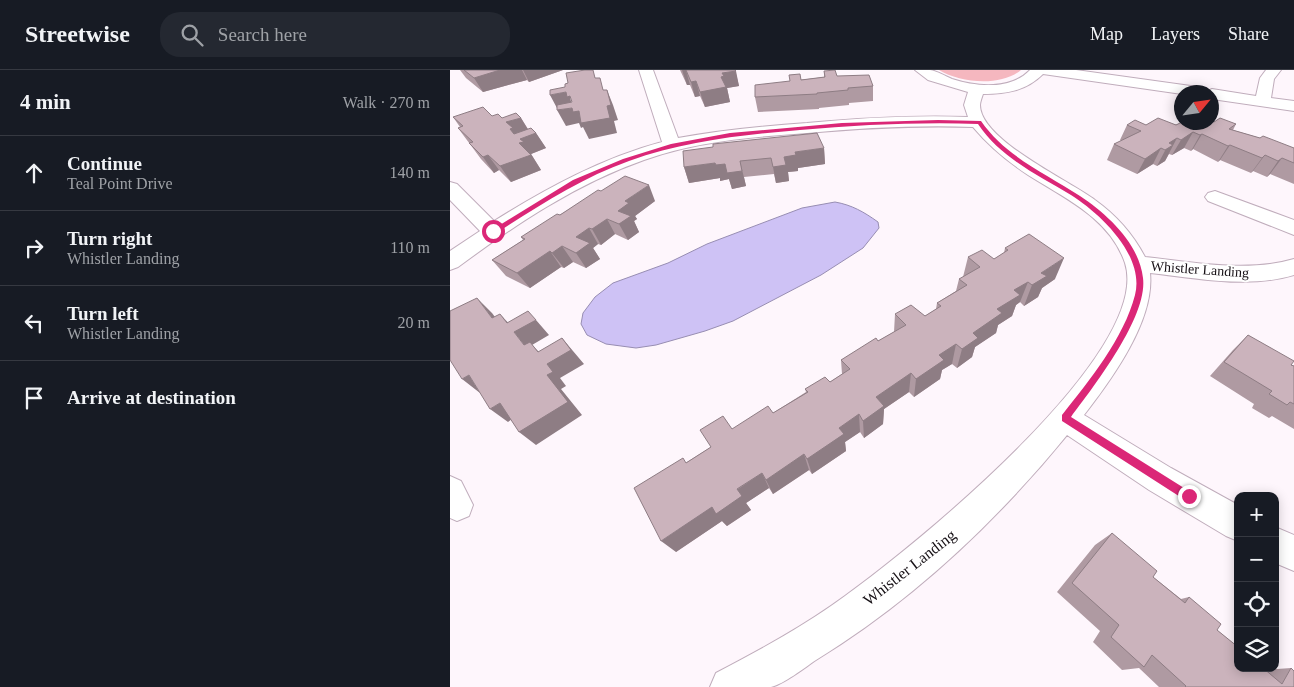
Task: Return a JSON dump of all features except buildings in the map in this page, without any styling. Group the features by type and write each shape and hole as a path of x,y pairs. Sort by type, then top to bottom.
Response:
{"street":[{"path":"646,70 672,145"},
{"path":"922,70 931,77 947,84 977,89 993,89 1018,85 1034,76 1038,70"},
{"path":"1045,70 1174,89"},
{"path":"1262,102 1268,78 1274,70"},
{"name":"Whistler Landing","path":"730,687 822,633 889,586 934,551 994,494 1065,418 1099,374 1126,326 1139,295 1140,279 1136,264 1122,237 1109,222 1079,198 1026,167 987,133 979,122 971,104 972,96 977,89"},
{"path":"1219,95 1294,106"},
{"path":"450,262 493,231 575,182 625,160 672,145 730,134 842,124 930,121 979,122"},
{"path":"450,188 493,231"},
{"path":"1216,197 1294,228"},
{"name":"Whistler Landing","path":"1136,264 1258,273 1294,267"},
{"path":"1065,418 1181,492 1234,522"},
{"path":"1279,546 1294,554"}],"shaded area":[{"path":"939,70 1021,70 1003,79 980,81 958,78"},
{"path":"835,202 858,209 878,222 879,228 863,248 821,275 733,321 656,345 636,348 606,344 587,335 581,324 583,313 595,297 613,283 668,263 707,244 802,208"}],"route":[{"path":"493,231 575,182 625,160 672,145 730,134 842,124 938,121 979,122 987,133 1026,167 1064,188 1089,205 1109,222 1128,246 1136,264 1140,279 1137,304 1099,374 1065,418 1189,496"}]}
